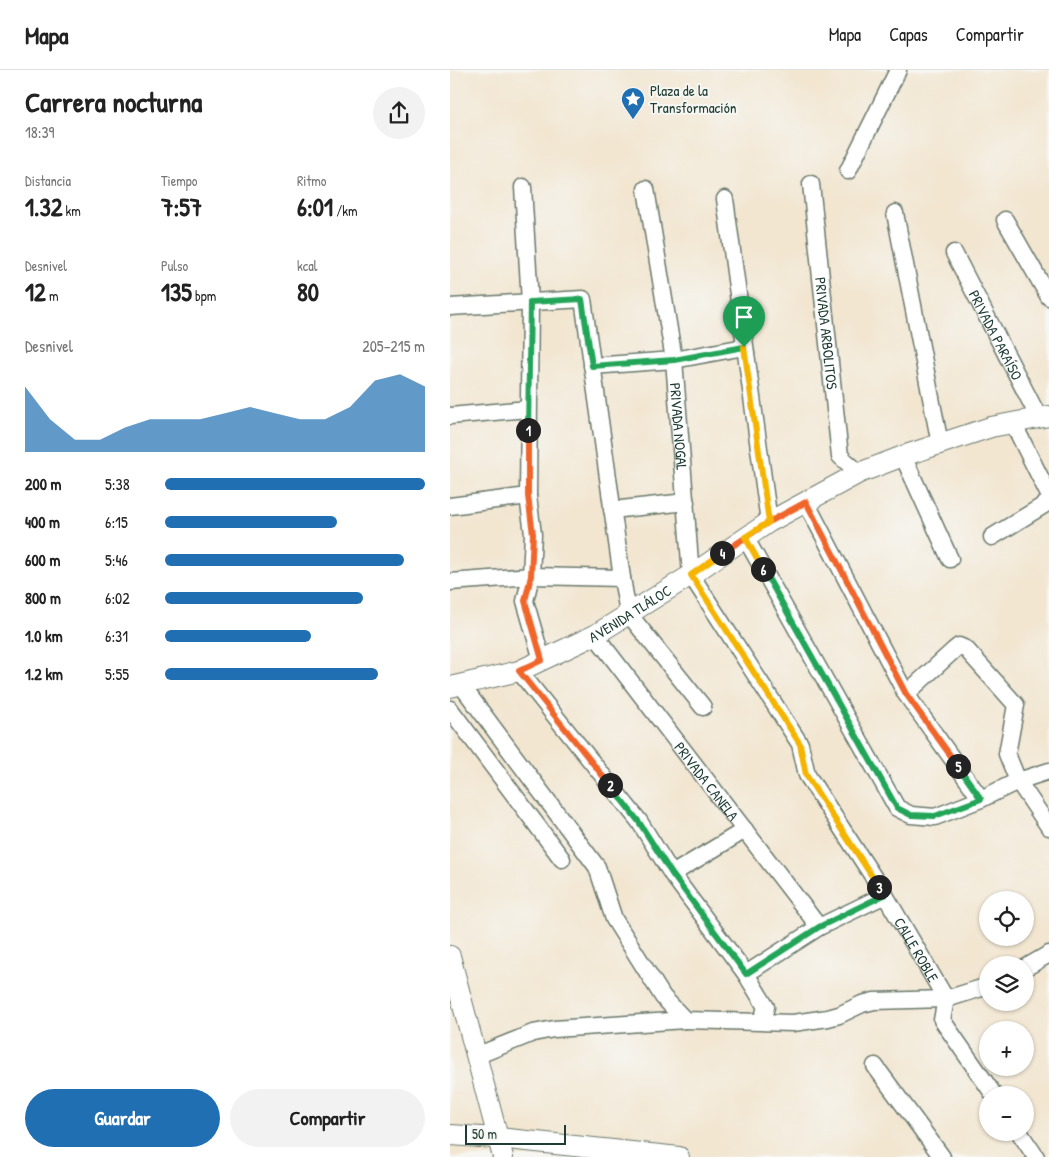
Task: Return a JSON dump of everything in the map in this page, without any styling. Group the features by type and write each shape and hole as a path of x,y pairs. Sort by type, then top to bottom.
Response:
{"main road":[{"name":"AVENIDA TLÁLOC","path":"456,686 519,671 595,635 691,575 769,522 859,473 991,427 1044,417"},
{"path":"450,956 501,1147"},
{"path":"450,1135 501,1147 679,1157"}],"street":[{"path":"848,171 898,70"},
{"name":"PRIVADA ARBOLITOS","path":"811,184 840,456 859,473"},
{"path":"523,187 530,302 528,496 533,534 531,576 525,601 542,660"},
{"name":"PRIVADA NOGAL","path":"646,189 674,360 691,575"},
{"path":"725,199 769,522"},
{"path":"896,214 940,444"},
{"path":"1005,220 1049,297"},
{"name":"PRIVADA PARAÍSO","path":"954,253 1044,417"},
{"path":"450,307 582,299 628,613 703,707"},
{"path":"592,366 674,360 744,347"},
{"path":"450,416 528,409"},
{"path":"1013,423 1049,496"},
{"path":"904,456 950,559"},
{"path":"450,506 528,496"},
{"path":"612,510 686,502"},
{"path":"806,502 906,694 981,799"},
{"path":"992,537 1049,502"},
{"path":"745,537 897,808 911,815 935,816 981,799 1018,781 1049,771"},
{"name":"CALLE ROBLE","path":"691,575 800,744 806,775 884,895 946,999 942,1020 988,1086"},
{"path":"450,582 531,576 622,578"},
{"name":"PRIVADA CANELA","path":"595,635 819,927"},
{"path":"906,694 959,646 966,649 1016,705 1006,754 1018,781 1049,827"},
{"path":"519,671 639,822 672,874 746,974 766,1007 760,1021"},
{"path":"456,686 597,867 614,919 663,997 685,1020"},
{"path":"450,709 562,859"},
{"path":"672,874 745,830"},
{"path":"746,974 819,927 884,895"},
{"path":"1034,963 1049,954"},
{"path":"476,1056 533,1034 554,1029 685,1020 760,1021 782,1024 828,1018 874,1001 946,999 979,989"},
{"path":"875,1066 942,1157"},
{"path":"1026,1141 1036,1157"}],"place":[{"name":"Plaza de la Transformación","path":"633,120"}],"route":[{"path":"744,347 674,360 592,366 582,299 530,302 528,496 533,534 531,576 525,601 542,660 519,671 639,822 672,874 746,974 819,927 884,895 806,775 800,744 691,575 745,537 806,502 906,694 981,799 935,816 911,815 897,808 745,537 769,522 744,347"}]}
